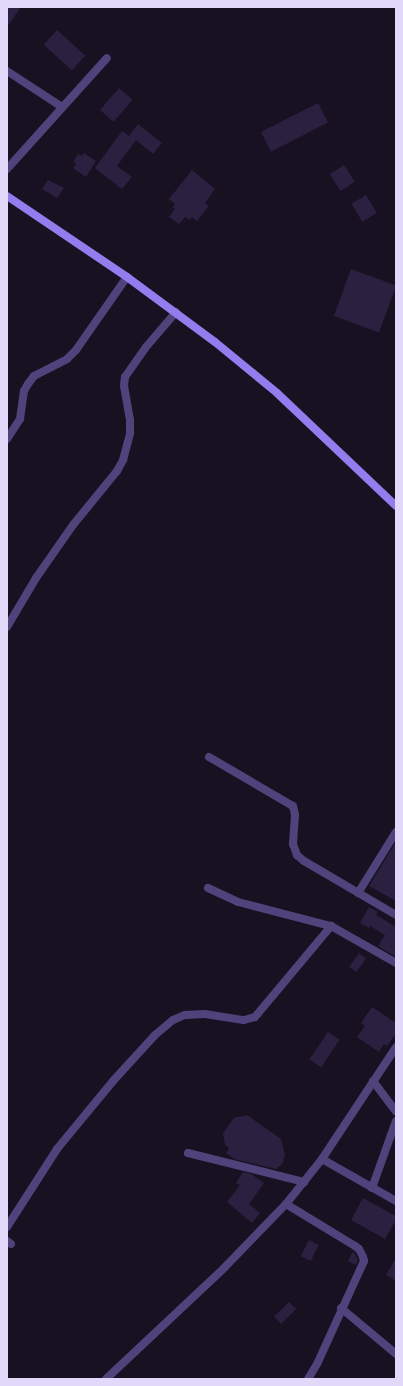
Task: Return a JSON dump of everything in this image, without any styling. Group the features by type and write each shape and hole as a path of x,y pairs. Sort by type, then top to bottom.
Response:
{"main road":[{"path":"7,196 176,312 277,393 396,506"}],"street":[{"path":"7,168 107,58"},
{"path":"7,71 62,107"},
{"path":"7,439 20,419 24,391 28,384 34,376 66,359 76,350 127,277"},
{"path":"7,627 36,578 73,524 117,471 123,460 130,433 130,420 124,386 126,377 146,347 176,312"},
{"path":"209,757 293,806 295,815 293,844 297,855 304,861 396,915"},
{"path":"358,893 396,832"},
{"path":"208,888 238,902 330,926 396,963"},
{"path":"7,1227 57,1149 103,1093 155,1036 173,1020 185,1015 205,1014 244,1020 255,1017 330,926"},
{"path":"106,1379 224,1268 286,1204 322,1159 396,1047"},
{"path":"373,1081 396,1112"},
{"path":"372,1188 396,1121"},
{"path":"188,1154 304,1182"},
{"path":"322,1159 396,1201"},
{"path":"286,1204 355,1246 363,1253 364,1261 341,1308 317,1364 308,1379"},
{"path":"341,1308 396,1354"}],"building":[{"path":"7,7 21,7 7,27"},
{"path":"57,30 85,55 72,70 44,45"},
{"path":"119,88 133,100 114,122 100,110"},
{"path":"318,103 328,123 271,152 261,132"},
{"path":"138,124 162,143 153,154 136,140 117,166 132,177 122,189 95,168 122,131 129,136"},
{"path":"84,153 96,161 86,177 73,168 76,164 73,162 78,154 82,156"},
{"path":"344,165 355,182 341,191 330,174"},
{"path":"192,170 215,189 205,203 209,206 197,221 192,217 190,220 185,217 179,224 169,217 175,209 173,207 175,204 169,199"},
{"path":"48,180 64,188 57,198 42,189"},
{"path":"366,195 377,213 362,222 351,204"},
{"path":"351,269 396,285 379,332 334,316"},
{"path":"396,842 396,901 369,886"},
{"path":"369,907 378,912 376,915 396,927 396,957 378,946 385,935 370,926 369,928 360,923"},
{"path":"359,953 366,958 356,972 349,967"},
{"path":"372,1007 396,1023 396,1033 387,1046 384,1044 379,1052 357,1037 365,1026 361,1023"},
{"path":"328,1032 340,1040 321,1067 310,1059"},
{"path":"247,1115 281,1139 285,1155 283,1163 276,1169 234,1159 226,1153 229,1148 225,1145 223,1133 234,1118"},
{"path":"243,1172 251,1174 264,1183 249,1204 260,1213 252,1223 227,1202 240,1185 236,1183"},
{"path":"363,1198 396,1216 396,1220 385,1239 351,1220"},
{"path":"309,1240 319,1245 311,1261 301,1256"},
{"path":"353,1251 358,1260 356,1265 348,1261"},
{"path":"396,1258 396,1281 386,1275"},
{"path":"289,1302 296,1309 281,1324 274,1317"}]}
